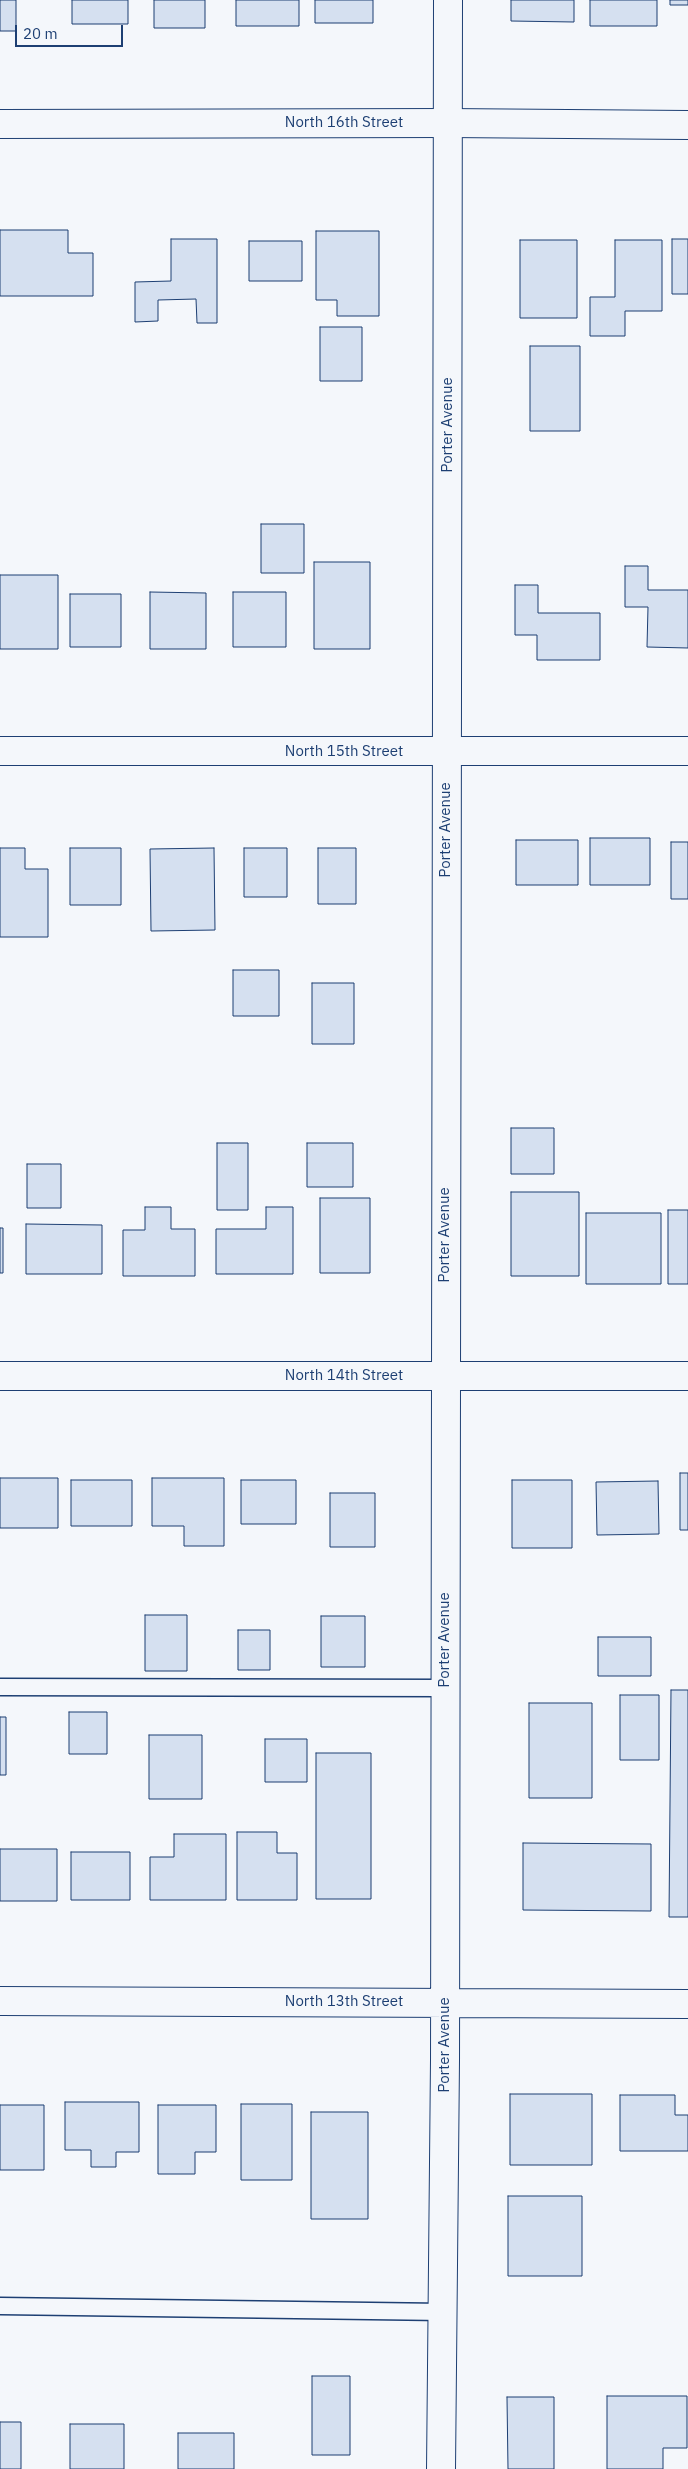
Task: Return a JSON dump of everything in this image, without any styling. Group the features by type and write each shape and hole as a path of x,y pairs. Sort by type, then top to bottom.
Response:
{"street":[{"name":"Porter Avenue","path":"441,2469 444,2312 445,2002 448,0"},
{"name":"North 16th Street","path":"0,124 448,123 688,125"},
{"name":"North 15th Street","path":"0,751 447,753 688,751"},
{"name":"North 14th Street","path":"0,1376 688,1376"},
{"name":"North 13th Street","path":"0,2001 688,2004"}],"lane":[{"path":"0,1686 445,1688"},
{"path":"0,2306 444,2312"}],"building":[{"path":"0,0 16,0 16,31 0,31"},
{"path":"72,0 128,0 128,24 72,24"},
{"path":"154,0 205,0 205,28 154,28"},
{"path":"236,0 299,0 299,26 236,26"},
{"path":"315,0 373,0 373,23 315,23"},
{"path":"511,0 574,0 574,22 511,21"},
{"path":"590,0 657,0 657,26 590,26"},
{"path":"670,0 688,0 688,5 670,5"},
{"path":"0,230 68,230 68,253 93,253 93,296 0,296"},
{"path":"316,231 379,231 379,316 337,316 337,300 316,300"},
{"path":"171,239 217,239 217,323 197,323 196,299 158,300 158,321 135,322 135,282 171,281"},
{"path":"672,239 688,239 688,294 672,294"},
{"path":"520,240 577,240 577,318 520,318"},
{"path":"615,240 662,240 662,311 625,311 625,336 590,336 590,297 615,297"},
{"path":"249,241 302,241 302,281 249,281"},
{"path":"320,327 362,327 362,381 320,381"},
{"path":"530,346 580,346 580,431 530,431"},
{"path":"261,524 304,524 304,573 261,573"},
{"path":"314,562 370,562 370,649 314,649"},
{"path":"625,566 648,566 648,590 688,590 688,648 647,647 648,607 625,607"},
{"path":"0,575 58,575 58,649 0,649"},
{"path":"515,585 538,585 538,613 600,613 600,660 537,660 537,635 515,635"},
{"path":"150,592 206,593 206,649 150,649"},
{"path":"233,592 286,592 286,647 233,647"},
{"path":"70,594 121,594 121,647 70,647"},
{"path":"590,838 650,838 650,885 590,885"},
{"path":"516,840 578,840 578,885 516,885"},
{"path":"671,842 688,842 688,899 671,899"},
{"path":"0,848 25,848 25,869 48,869 48,937 0,937"},
{"path":"70,848 121,848 121,905 70,905"},
{"path":"214,848 215,930 151,931 150,849"},
{"path":"244,848 287,848 287,897 244,897"},
{"path":"318,848 356,848 356,904 318,904"},
{"path":"233,970 279,970 279,1016 233,1016"},
{"path":"312,983 354,983 354,1044 312,1044"},
{"path":"511,1128 554,1128 554,1174 511,1174"},
{"path":"217,1143 248,1143 248,1210 217,1210"},
{"path":"307,1143 353,1143 353,1187 307,1187"},
{"path":"27,1164 61,1164 61,1208 27,1208"},
{"path":"511,1192 579,1192 579,1276 511,1276"},
{"path":"320,1198 370,1198 370,1273 320,1273"},
{"path":"145,1207 171,1207 171,1229 195,1229 195,1276 123,1276 123,1230 145,1230"},
{"path":"266,1207 293,1207 293,1274 216,1274 216,1229 266,1229"},
{"path":"668,1210 688,1210 688,1284 668,1284"},
{"path":"586,1213 661,1213 661,1284 586,1284"},
{"path":"26,1224 102,1225 102,1274 26,1274"},
{"path":"0,1228 3,1228 3,1273 0,1273"},
{"path":"680,1473 688,1473 688,1530 680,1530"},
{"path":"0,1478 58,1478 58,1528 0,1528"},
{"path":"152,1478 224,1478 224,1546 184,1546 184,1526 152,1526"},
{"path":"71,1480 132,1480 132,1526 71,1526"},
{"path":"241,1480 296,1480 296,1524 241,1524"},
{"path":"512,1480 572,1480 572,1548 512,1548"},
{"path":"658,1481 659,1534 597,1535 596,1482"},
{"path":"330,1493 375,1493 375,1547 330,1547"},
{"path":"145,1615 187,1615 187,1671 145,1671"},
{"path":"321,1616 365,1616 365,1667 321,1667"},
{"path":"238,1630 270,1630 270,1670 238,1670"},
{"path":"598,1637 651,1637 651,1676 598,1676"},
{"path":"671,1690 688,1690 688,1917 669,1917"},
{"path":"620,1695 659,1695 659,1760 620,1760"},
{"path":"529,1703 592,1703 592,1798 529,1798"},
{"path":"69,1712 107,1712 107,1754 69,1754"},
{"path":"0,1717 6,1717 6,1775 0,1775"},
{"path":"149,1735 202,1735 202,1799 149,1799"},
{"path":"265,1739 307,1739 307,1782 265,1782"},
{"path":"316,1753 371,1753 371,1899 316,1899"},
{"path":"237,1832 277,1832 277,1853 297,1853 297,1900 237,1900"},
{"path":"174,1834 226,1834 226,1900 150,1900 150,1857 174,1857"},
{"path":"523,1843 651,1844 651,1911 523,1910"},
{"path":"0,1849 57,1849 57,1901 0,1901"},
{"path":"71,1852 130,1852 130,1900 71,1900"},
{"path":"510,2094 592,2094 592,2165 510,2165"},
{"path":"620,2095 675,2095 675,2115 688,2115 688,2151 620,2151"},
{"path":"65,2102 139,2102 139,2152 116,2152 116,2167 91,2167 91,2150 65,2150"},
{"path":"241,2104 292,2104 292,2180 241,2180"},
{"path":"0,2105 44,2105 44,2170 0,2170"},
{"path":"158,2105 216,2105 216,2152 195,2152 195,2174 158,2174"},
{"path":"311,2112 368,2112 368,2219 311,2219"},
{"path":"508,2196 582,2196 582,2276 508,2276"},
{"path":"312,2376 350,2376 350,2455 312,2455"},
{"path":"607,2396 687,2396 687,2448 663,2448 663,2469 607,2469"},
{"path":"507,2397 554,2397 554,2469 508,2469"},
{"path":"0,2422 21,2422 21,2469 0,2469"},
{"path":"70,2424 124,2424 124,2469 70,2469"},
{"path":"178,2433 234,2433 234,2469 178,2469"}]}
